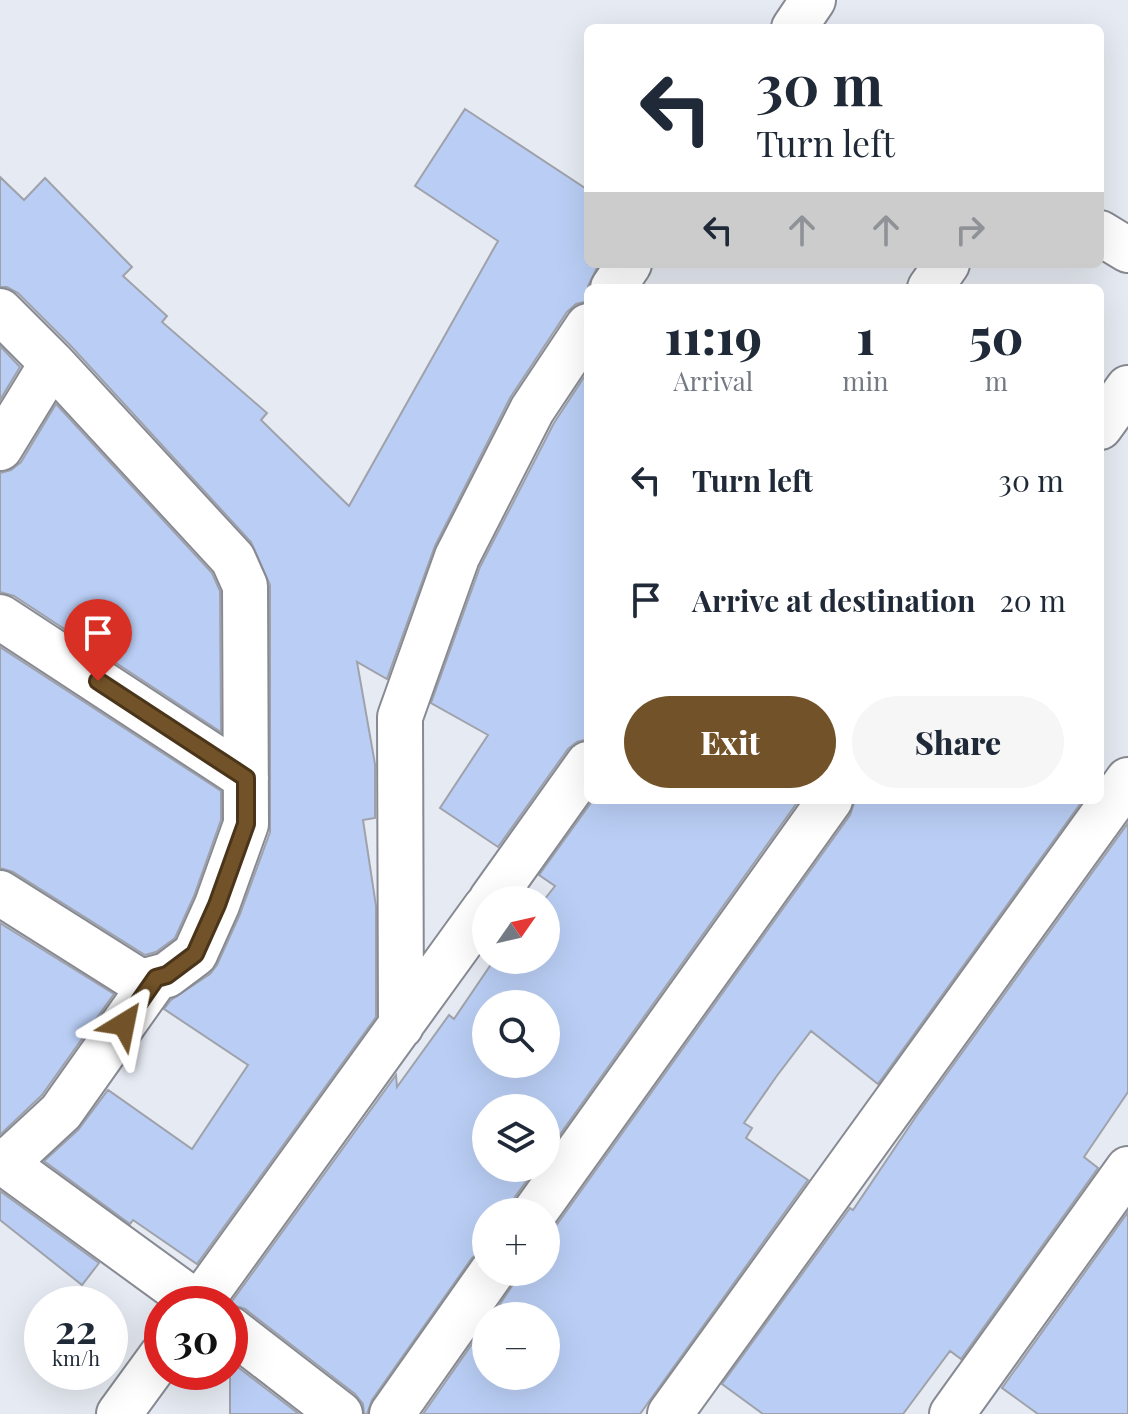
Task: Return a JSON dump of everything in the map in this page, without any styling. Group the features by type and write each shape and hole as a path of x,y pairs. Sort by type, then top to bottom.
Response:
{"street":[{"path":"797,24 813,0"},
{"path":"1104,235 1128,250"},
{"path":"0,311 233,559 245,586 246,778 246,824 217,905 195,954 167,975 141,982 0,893"},
{"path":"401,1026 400,717 457,557 532,410 584,332"},
{"path":"0,448 52,363"},
{"path":"1104,421 1128,388"},
{"path":"0,617 246,778"},
{"path":"501,886 584,770"},
{"path":"670,1414 1128,780"},
{"path":"545,1198 827,804"},
{"path":"211,1286 472,927"},
{"path":"156,978 61,1112 3,1162 173,1286"},
{"path":"952,1414 1128,1169"},
{"path":"392,1414 482,1286"},
{"path":"248,1343 340,1414"},
{"path":"119,1414 144,1380"}],"building":[{"path":"465,109 584,187 584,268 597,268 589,284 584,284 584,302 567,312 510,398 435,546 387,679 357,662 375,764 375,818 363,820 376,906 376,1017 197,1264 133,1220 130,1224 44,1161 78,1130 108,1090 192,1149 248,1065 164,1009 171,1000 210,974 217,965 240,914 270,832 270,585 251,542 70,345 18,293 0,287 0,177 24,200 45,178 132,267 123,276 167,316 162,322 267,413 261,420 349,506 498,241 415,186"},
{"path":"0,346 20,367 0,400"},
{"path":"584,377 584,740 568,749 498,847 440,808 488,735 431,703 480,567 554,423"},
{"path":"56,404 212,573 220,591 221,732 14,596 0,592 0,473 11,470 21,462"},
{"path":"0,647 221,791 221,820 194,896 175,938 156,952 145,955 13,872 0,868"},
{"path":"590,804 796,804 560,1134 560,1094 472,1094 472,1182 526,1182 515,1198 472,1198 472,1258 372,1400 367,1414 364,1414 363,1404 355,1394 248,1311 248,1286 243,1286 396,1075 397,1087 449,1015 454,1019 472,992 472,1078 560,1078 560,990 474,990 485,974 560,974 560,886 539,875"},
{"path":"854,804 1080,804 878,1084 811,1031 776,1077 744,1123 752,1128 746,1138 808,1180 640,1414 423,1414 472,1344 472,1390 560,1390 560,1302 501,1302 512,1286 560,1286 560,1220 850,815"},
{"path":"1128,823 1128,1092 1084,1157 1098,1168 961,1359 950,1351 903,1414 763,1414 722,1384 850,1208 853,1210 917,1115"},
{"path":"0,923 114,994 42,1095 0,1135"},
{"path":"0,1191 99,1263 82,1285 0,1220"},
{"path":"1128,1212 1128,1414 1038,1414 1002,1388"},
{"path":"248,1375 299,1414 230,1414 230,1390 248,1390"}],"route":[{"path":"98,681 246,778 246,824 217,905 195,954 167,975 156,978 124,1024"}]}
